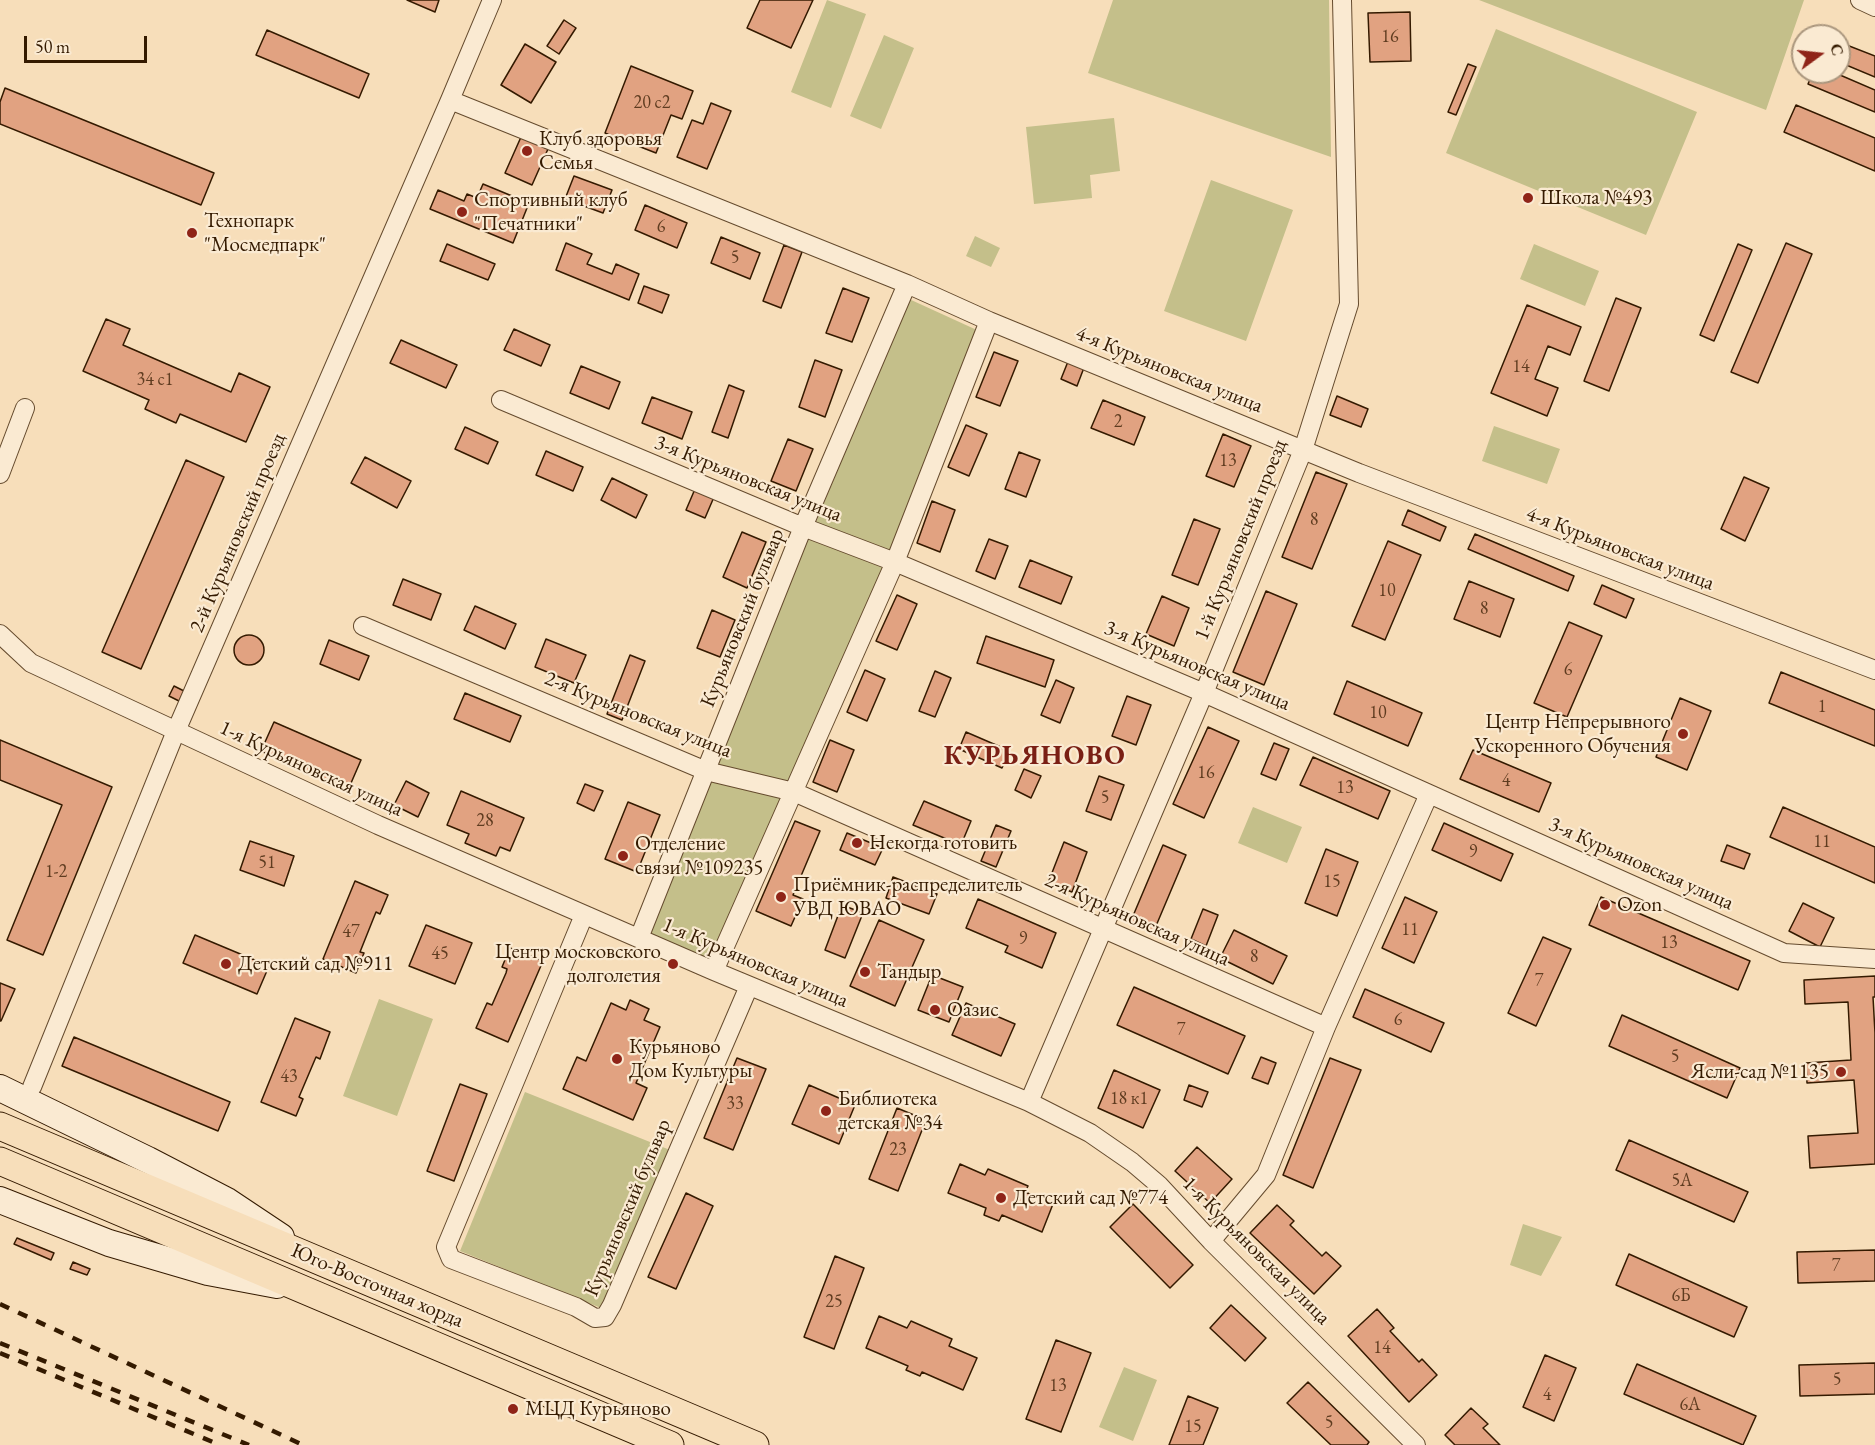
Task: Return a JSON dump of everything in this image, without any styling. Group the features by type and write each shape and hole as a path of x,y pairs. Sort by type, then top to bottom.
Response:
{"main road":[{"name":"Юго-Восточная хорда","path":"0,1126 755,1445"},
{"name":"Юго-Восточная хорда","path":"0,1161 670,1445"}],"street":[{"name":"2-й Курьяновский проезд","path":"32,1087 176,731 492,0"},
{"name":"1-й Курьяновский проезд","path":"1029,1102 1204,693 1303,450 1349,304 1342,0"},
{"path":"1860,0 1875,6"},
{"name":"4-я Курьяновская улица","path":"450,100 908,284 989,321 1359,473 1875,670"},
{"name":"Курьяновский бульвар","path":"639,938 803,528 908,284"},
{"path":"714,971 895,562 989,321"},
{"name":"3-я Курьяновская улица","path":"501,400 803,528 895,562 1204,693 1784,953 1875,959"},
{"path":"0,474 25,408"},
{"name":"2-я Курьяновская улица","path":"363,626 706,771 794,792 1326,1027"},
{"name":"1-я Курьяновская улица","path":"0,634 31,663 378,825 749,986 1029,1102 1090,1133 1132,1162 1159,1185 1211,1241 1416,1445"},
{"path":"1211,1241 1266,1175 1326,1027 1430,794"},
{"name":"Курьяновский бульвар","path":"584,915 446,1246 451,1259 457,1262 556,1299 595,1318 605,1317 749,986"},
{"path":"0,1088 227,1201 313,1259"},
{"path":"0,1200 109,1243 208,1272 304,1290"}],"shaded area":[{"path":"827,0 866,14 831,108 791,92"},
{"path":"1113,0 1329,0 1331,157 1088,73"},
{"path":"1479,0 1804,0 1796,24 1791,24 1791,38 1766,110"},
{"path":"1496,29 1697,112 1646,235 1446,153"},
{"path":"884,35 914,48 881,129 850,116"},
{"path":"1114,118 1120,171 1090,175 1092,198 1034,204 1026,127"},
{"path":"1211,180 1293,210 1246,341 1164,311"},
{"path":"975,236 1000,248 991,267 966,256"},
{"path":"1534,244 1599,271 1585,306 1520,279"},
{"path":"909,299 979,331 891,551 816,522"},
{"path":"1494,426 1560,449 1547,484 1482,461"},
{"path":"807,537 885,567 789,782 717,766"},
{"path":"711,781 784,797 709,964 649,937"},
{"path":"1253,807 1302,827 1287,863 1238,843"},
{"path":"379,999 433,1019 397,1116 343,1096"},
{"path":"525,1092 670,1150 606,1310 460,1251"},
{"path":"1523,1224 1562,1237 1541,1276 1510,1265"},
{"path":"1124,1367 1157,1380 1133,1441 1099,1427"}],"building":[{"path":"407,0 439,0 435,12"},
{"path":"760,0 813,0 791,48 747,28"},
{"path":"1410,12 1411,61 1370,62 1368,13"},
{"path":"564,20 576,28 559,54 547,46"},
{"path":"267,30 369,74 359,98 256,55"},
{"path":"525,44 556,62 531,103 501,85"},
{"path":"1851,47 1875,56 1875,77 1851,67"},
{"path":"1468,64 1476,67 1456,115 1448,112"},
{"path":"631,66 693,91 682,119 671,115 656,153 605,133"},
{"path":"1851,80 1875,90 1875,112 1808,84 1851,84"},
{"path":"5,88 214,173 201,205 0,124 0,102"},
{"path":"711,103 731,111 707,169 677,157 692,120 703,124"},
{"path":"1796,105 1875,138 1875,171 1784,132"},
{"path":"521,137 548,149 532,185 505,173"},
{"path":"574,176 612,190 603,213 565,199"},
{"path":"483,184 529,203 513,243 430,209 438,190 464,201 467,194 477,198"},
{"path":"645,205 687,223 677,248 635,230"},
{"path":"721,237 760,253 750,279 711,263"},
{"path":"566,243 592,254 587,264 612,274 616,264 639,274 629,300 556,270"},
{"path":"1786,243 1812,254 1758,383 1731,372"},
{"path":"447,244 495,264 488,280 440,261"},
{"path":"1738,244 1752,250 1714,341 1700,335"},
{"path":"784,245 802,252 781,308 763,301"},
{"path":"644,286 669,295 662,313 638,303"},
{"path":"843,288 869,298 852,342 826,333"},
{"path":"1616,298 1641,308 1609,391 1584,381"},
{"path":"1527,305 1581,327 1570,355 1548,346 1535,379 1558,388 1547,416 1491,393"},
{"path":"106,319 130,329 123,345 231,392 239,373 270,387 246,442 180,414 176,423 145,409 149,400 83,371"},
{"path":"514,329 550,345 541,366 504,350"},
{"path":"401,340 457,365 446,388 390,363"},
{"path":"994,352 1018,361 1000,406 976,397"},
{"path":"1069,359 1085,365 1077,386 1061,379"},
{"path":"815,360 842,370 825,417 799,407"},
{"path":"581,366 620,382 609,409 570,393"},
{"path":"729,385 744,391 728,438 712,432"},
{"path":"1337,396 1368,409 1361,427 1330,415"},
{"path":"652,397 692,412 682,439 642,423"},
{"path":"1103,400 1145,417 1134,445 1091,428"},
{"path":"966,425 987,434 969,476 948,467"},
{"path":"465,427 498,442 488,464 455,449"},
{"path":"1223,434 1251,446 1234,487 1206,476"},
{"path":"788,439 813,449 796,491 771,481"},
{"path":"546,451 583,467 573,491 536,475"},
{"path":"1019,452 1040,460 1026,497 1005,489"},
{"path":"365,457 411,481 397,508 351,483"},
{"path":"186,460 224,477 141,669 102,652"},
{"path":"1316,472 1347,484 1312,569 1282,557"},
{"path":"1744,477 1769,488 1745,541 1721,529"},
{"path":"612,478 647,495 636,518 601,500"},
{"path":"695,489 714,497 705,518 686,510"},
{"path":"932,501 955,510 940,552 917,543"},
{"path":"1408,510 1446,527 1440,541 1402,525"},
{"path":"1194,519 1220,529 1198,585 1172,575"},
{"path":"742,532 766,542 747,588 723,577"},
{"path":"1475,534 1574,576 1568,591 1468,549"},
{"path":"989,539 1008,546 995,579 976,571"},
{"path":"1388,541 1421,555 1385,640 1352,626"},
{"path":"1030,560 1072,577 1061,604 1019,587"},
{"path":"403,579 441,594 431,620 393,605"},
{"path":"1469,581 1514,599 1500,637 1454,619"},
{"path":"1602,585 1634,599 1626,618 1594,604"},
{"path":"1266,591 1297,604 1264,685 1233,672"},
{"path":"897,595 917,604 897,650 876,641"},
{"path":"1162,596 1189,608 1174,646 1146,634"},
{"path":"475,606 516,624 505,649 464,630"},
{"path":"712,610 735,620 720,657 697,648"},
{"path":"1569,622 1602,636 1567,717 1534,703"},
{"path":"249,635 259,640 264,650 259,660 249,665 239,660 234,650 239,640"},
{"path":"986,636 1054,660 1045,687 977,663"},
{"path":"546,639 586,655 574,683 535,667"},
{"path":"329,640 369,656 359,680 320,664"},
{"path":"630,655 645,661 622,720 607,714"},
{"path":"865,670 885,679 867,721 847,712"},
{"path":"935,671 951,678 935,717 919,711"},
{"path":"1781,672 1875,710 1875,746 1769,703"},
{"path":"1056,680 1074,688 1060,723 1041,715"},
{"path":"1347,681 1422,713 1408,746 1334,714"},
{"path":"174,686 184,691 179,701 169,696"},
{"path":"465,693 521,716 510,742 454,719"},
{"path":"1127,696 1151,705 1136,745 1112,736"},
{"name":"Центр Непрерывного Ускоренного Обучения","path":"1680,698 1711,711 1687,770 1656,757"},
{"path":"274,722 361,760 348,790 261,751"},
{"path":"1208,727 1239,741 1204,818 1173,804"},
{"path":"966,732 1010,751 1002,768 959,749"},
{"path":"0,740 112,787 43,955 7,940 62,805 0,780"},
{"path":"830,740 854,750 837,792 813,782"},
{"path":"1274,743 1289,749 1276,780 1261,774"},
{"path":"1473,750 1551,783 1539,812 1460,779"},
{"path":"1313,757 1390,791 1378,819 1300,785"},
{"path":"1024,769 1041,776 1031,798 1015,790"},
{"path":"1099,776 1124,785 1111,820 1086,811"},
{"path":"406,781 429,793 418,817 394,805"},
{"path":"585,784 603,791 594,811 577,803"},
{"path":"461,791 524,818 510,851 500,847 496,856 465,843 469,834 447,825"},
{"path":"924,801 971,821 961,845 913,825"},
{"path":"628,802 660,815 637,872 605,859"},
{"path":"1783,807 1875,847 1875,883 1770,837"},
{"name":"Приёмник-распределитель УВД ЮВАО","path":"795,821 820,831 793,895 803,899 791,926 756,911"},
{"path":"1444,823 1513,854 1501,881 1432,850"},
{"path":"996,825 1011,831 996,867 981,861"},
{"path":"847,833 883,848 875,865 840,850"},
{"path":"250,841 294,856 284,886 240,870"},
{"path":"1064,842 1087,852 1072,892 1048,883"},
{"path":"1163,845 1186,855 1153,933 1130,923"},
{"path":"1727,845 1750,854 1744,869 1721,861"},
{"path":"1326,849 1358,862 1337,916 1305,903"},
{"path":"893,877 937,894 929,914 886,898"},
{"path":"355,881 388,895 380,914 376,912 360,952 364,953 356,973 323,959"},
{"path":"1405,897 1437,912 1414,963 1382,948"},
{"path":"1601,897 1750,961 1738,990 1589,925"},
{"path":"978,899 1056,933 1042,968 1005,952 1008,946 966,928"},
{"path":"1803,903 1834,918 1820,947 1789,931"},
{"path":"842,905 863,913 845,958 825,950"},
{"path":"1203,909 1218,915 1206,946 1191,939"},
{"path":"879,920 924,940 895,1006 850,986"},
{"path":"426,925 472,943 455,984 409,966"},
{"path":"1234,930 1287,956 1273,984 1220,958"},
{"name":"Детский сад №911","path":"195,935 269,966 257,994 183,963"},
{"path":"1543,937 1571,949 1536,1026 1508,1013"},
{"path":"510,948 543,961 508,1042 476,1028 487,1003 492,1005 506,973 507,969 502,967"},
{"path":"932,975 963,987 949,1022 918,1010"},
{"name":"Ясли-сад №1135","path":"1875,976 1875,997 1873,997 1875,1164 1810,1168 1808,1136 1858,1133 1854,1080 1807,1083 1806,1063 1851,1060 1848,1002 1805,1004 1804,980"},
{"path":"0,983 15,989 1,1021 0,1021"},
{"path":"1134,987 1245,1036 1228,1074 1117,1025"},
{"path":"1365,989 1444,1023 1431,1052 1353,1017"},
{"name":"Курьяново Дом Культуры","path":"630,1000 649,1009 644,1020 660,1027 636,1083 647,1088 633,1120 563,1089 577,1057 586,1061 611,1003 626,1010"},
{"path":"966,1003 1015,1024 1001,1056 952,1035"},
{"path":"1622,1015 1740,1068 1727,1098 1609,1046"},
{"path":"295,1018 330,1032 320,1059 316,1057 299,1097 303,1099 296,1116 261,1102"},
{"path":"74,1037 230,1102 218,1131 62,1066"},
{"path":"1261,1057 1276,1063 1268,1084 1252,1078"},
{"path":"737,1058 766,1069 733,1150 704,1138"},
{"path":"1330,1058 1361,1070 1313,1188 1283,1175"},
{"path":"1114,1070 1160,1090 1143,1128 1098,1108"},
{"path":"460,1084 487,1094 454,1181 427,1171"},
{"path":"809,1085 855,1105 839,1144 792,1124"},
{"path":"1189,1085 1208,1092 1202,1107 1184,1100"},
{"path":"897,1108 926,1120 898,1191 869,1179"},
{"path":"1629,1140 1748,1192 1734,1222 1616,1170"},
{"path":"1197,1147 1232,1179 1210,1203 1175,1171"},
{"name":"Детский сад №774","path":"960,1164 985,1175 988,1169 1028,1186 1025,1192 1053,1204 1042,1232 1002,1215 999,1221 984,1215 986,1208 948,1193"},
{"path":"686,1193 713,1206 676,1289 648,1277"},
{"path":"1133,1204 1193,1265 1170,1288 1110,1227"},
{"path":"1277,1205 1294,1221 1290,1225 1322,1256 1326,1252 1341,1266 1314,1294 1250,1233"},
{"path":"17,1238 54,1253 51,1260 14,1244"},
{"path":"1875,1250 1875,1281 1798,1283 1797,1252"},
{"path":"1629,1254 1747,1307 1734,1337 1616,1285"},
{"path":"835,1256 864,1268 834,1349 804,1337"},
{"path":"73,1262 90,1269 87,1275 70,1269"},
{"path":"1231,1305 1266,1338 1245,1361 1210,1328"},
{"path":"1377,1309 1394,1328 1390,1331 1419,1362 1422,1359 1437,1375 1409,1402 1348,1336"},
{"path":"879,1316 907,1328 911,1321 952,1339 949,1346 977,1358 963,1390 922,1372 920,1376 906,1370 908,1366 866,1348"},
{"path":"1056,1340 1091,1353 1061,1432 1026,1419"},
{"path":"1545,1355 1576,1368 1554,1421 1523,1407"},
{"path":"1875,1363 1875,1394 1800,1396 1799,1365"},
{"path":"1637,1364 1756,1416 1743,1445 1624,1394"},
{"path":"1308,1382 1369,1442 1367,1445 1331,1445 1287,1403"},
{"path":"1188,1396 1218,1408 1203,1445 1169,1445"},
{"path":"1471,1408 1488,1424 1483,1428 1500,1445 1455,1445 1445,1435"}],"railway":[{"path":"0,1304 303,1445"},
{"path":"0,1343 249,1445"},
{"path":"0,1353 220,1445"}],"place":[{"name":"Клуб здоровья Семья","path":"527,151"},
{"name":"Школа №493","path":"1528,198"},
{"name":"Спортивный клуб \"Печатники\"","path":"462,212"},
{"name":"Технопарк \"Мосмедпарк\"","path":"192,233"},
{"name":"Центр Непрерывного Ускоренного Обучения","path":"1683,734"},
{"name":"Некогда готовить","path":"857,843"},
{"name":"Отделение связи №109235","path":"623,856"},
{"name":"Приёмник-распределитель УВД ЮВАО","path":"781,897"},
{"name":"Ozon","path":"1605,905"},
{"name":"Детский сад №911","path":"226,964"},
{"name":"Центр московского долголетия","path":"673,964"},
{"name":"Тандыр","path":"865,972"},
{"name":"Оазис","path":"935,1010"},
{"name":"Курьяново Дом Культуры","path":"617,1059"},
{"name":"Ясли-сад №1135","path":"1841,1072"},
{"name":"Библиотека детская №34","path":"826,1111"},
{"name":"Детский сад №774","path":"1001,1198"},
{"name":"МЦД Курьяново","path":"513,1409"}],"district":[{"name":"КУРЬЯНОВО","path":"1035,757"}]}
